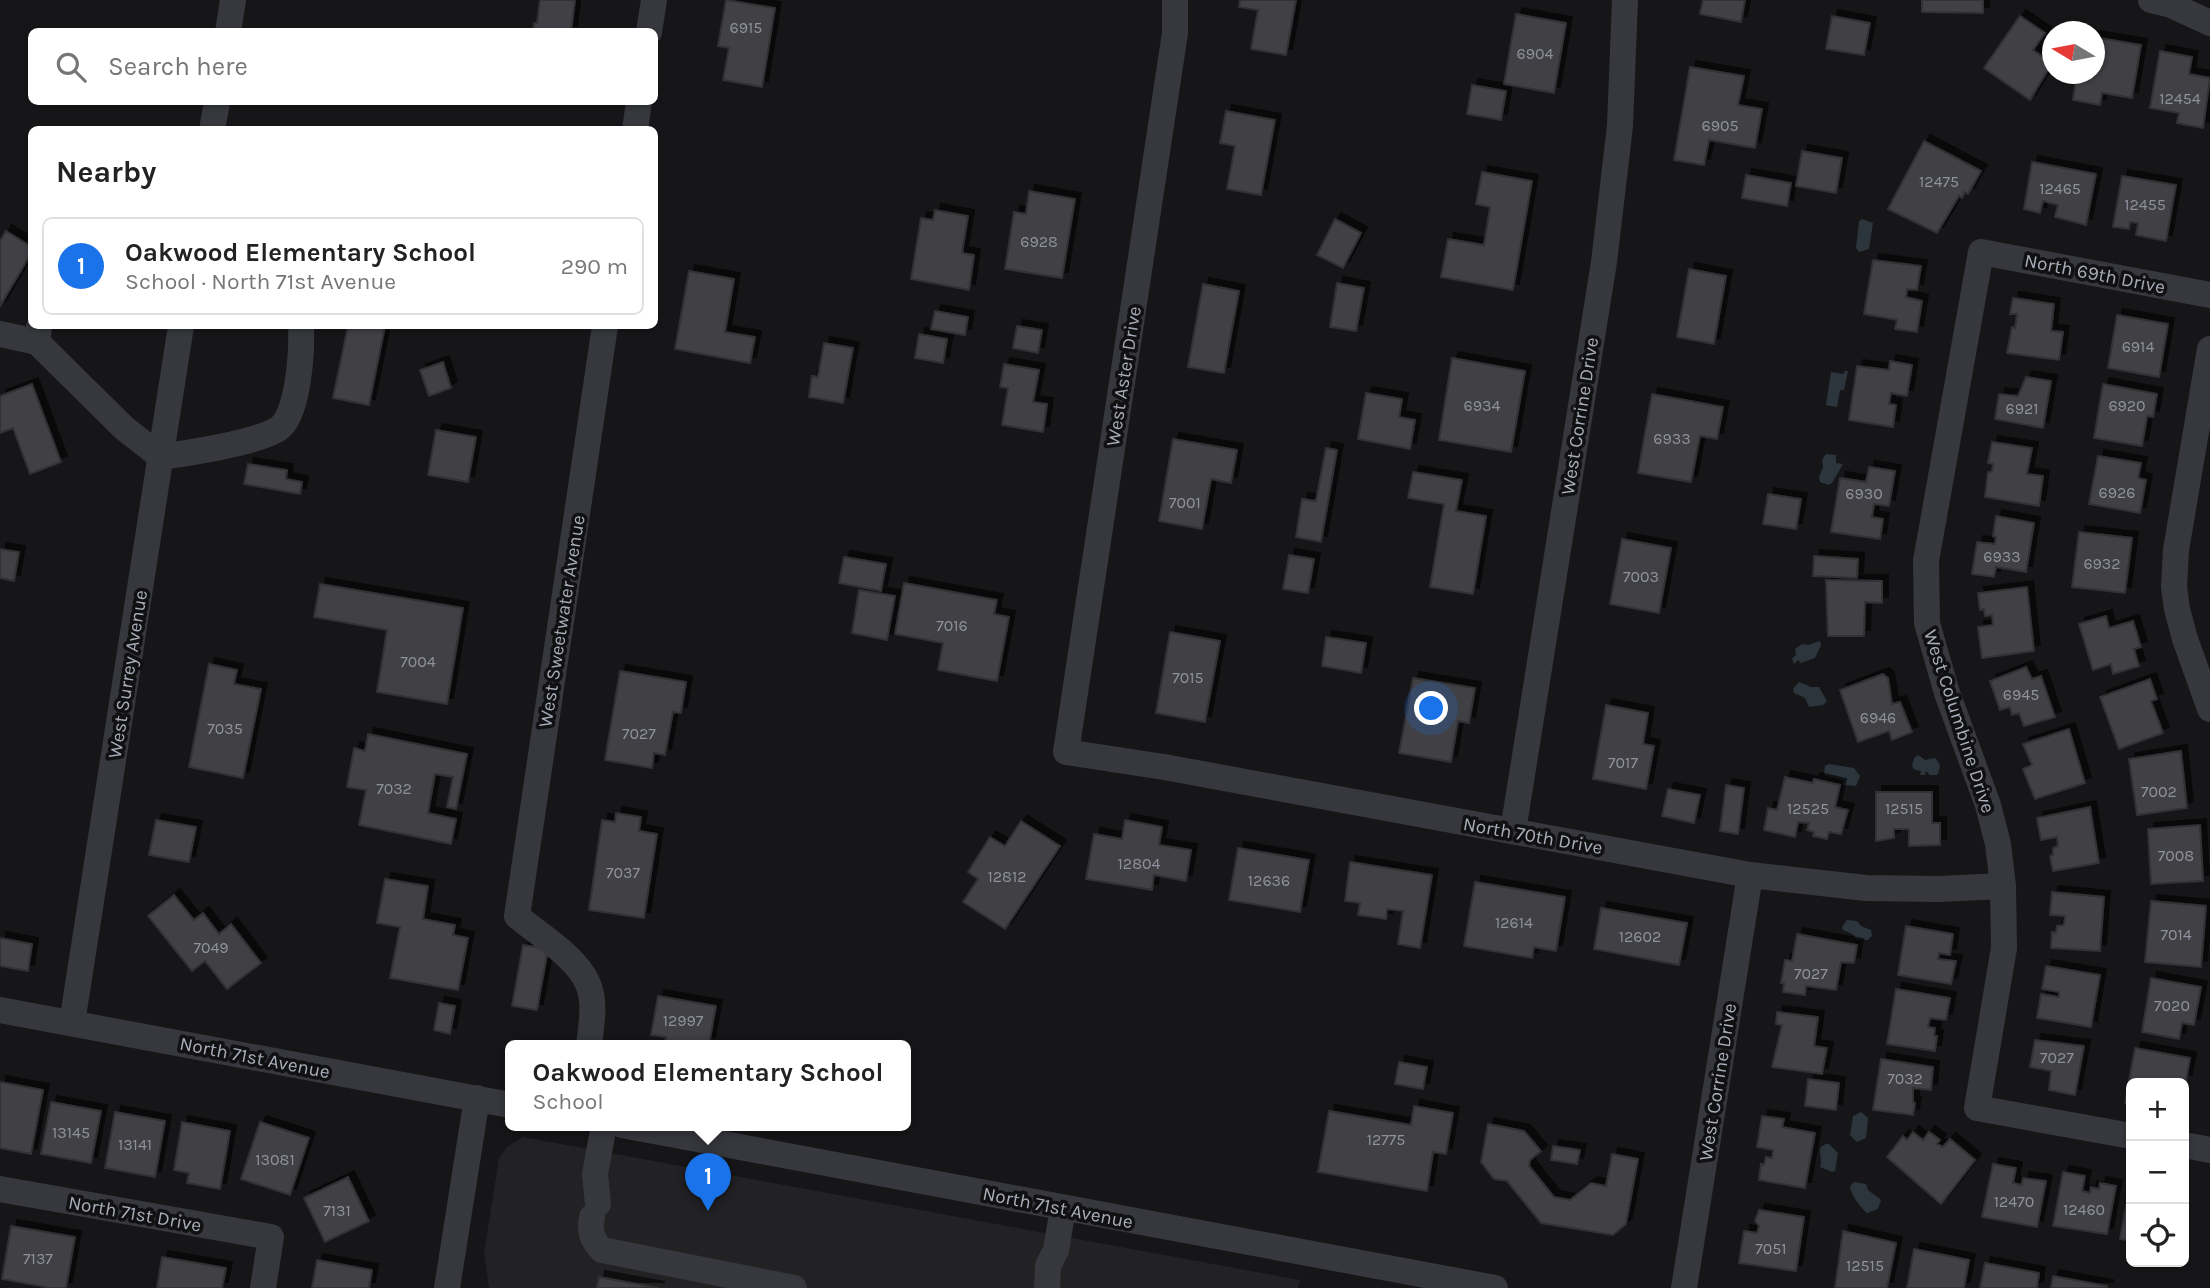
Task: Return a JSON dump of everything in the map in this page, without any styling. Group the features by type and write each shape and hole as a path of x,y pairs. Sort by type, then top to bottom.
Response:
{"street":[{"path":"229,28 233,0"},
{"path":"650,28 654,0"},
{"name":"West Aster Drive","path":"1066,752 1175,33 1175,0"},
{"name":"West Corrine Drive","path":"1513,831 1604,262 1620,126 1625,0"},
{"path":"2151,0 2171,5 2210,23"},
{"path":"213,126 216,105"},
{"path":"636,126 639,105"},
{"name":"North 69th Drive","path":"1981,252 2210,295"},
{"name":"West Columbine Drive","path":"1981,252 1926,561 1927,623 1947,693 1988,805 1998,844 2003,886 2004,948 1977,1108 2126,1135"},
{"name":"West Surrey Avenue","path":"72,1023 181,329"},
{"path":"0,334 38,334 124,428 161,457 250,439 279,429 290,413 302,361 301,329"},
{"name":"West Sweetwater Avenue","path":"589,1040 592,1013 589,985 575,964 517,916 605,329"},
{"path":"2210,349 2176,550 2175,587 2177,609 2185,639 2210,709"},
{"name":"North 70th Drive","path":"1066,752 1164,767 1750,876 1866,888 2003,886"},
{"name":"West Corrine Drive","path":"1684,1288 1750,876"},
{"name":"North 71st Avenue","path":"0,1010 505,1104"},
{"path":"447,1288 477,1098"},
{"path":"603,1131 595,1174 595,1211 590,1228 594,1242 603,1250 794,1288"},
{"name":"North 71st Avenue","path":"654,1131 1063,1208 1428,1282 1494,1288"},
{"path":"2189,1146 2210,1150"},
{"name":"North 71st Drive","path":"0,1189 271,1237 263,1288"},
{"path":"1047,1288 1048,1266 1056,1250 1063,1208"}],"shaded area":[{"path":"1862,219 1873,223 1869,249 1859,252 1856,248 1859,221"},
{"path":"1848,371 1844,390 1840,390 1837,407 1826,405 1831,372 1843,374"},
{"path":"1826,454 1836,455 1836,463 1843,464 1828,485 1820,482 1819,477"},
{"path":"1820,641 1815,658 1801,663 1798,660 1794,664 1792,659 1796,655 1795,649 1802,644"},
{"path":"1799,682 1819,687 1827,701 1823,705 1809,707 1805,698 1794,693 1793,689"},
{"path":"1918,755 1925,760 1935,758 1940,766 1937,775 1930,775 1926,771 1925,775 1920,775 1921,771 1915,770 1912,766"},
{"path":"1829,764 1854,768 1860,776 1856,786 1843,785 1843,780 1824,775 1825,766"},
{"path":"1847,920 1857,921 1871,930 1872,936 1868,940 1856,939 1854,935 1843,930"},
{"path":"1861,1112 1868,1118 1866,1138 1857,1142 1850,1135 1853,1116"},
{"path":"523,1137 1300,1280 1298,1288 489,1288 484,1253 499,1158 507,1147"},
{"path":"1826,1144 1838,1153 1835,1171 1832,1172 1820,1167 1820,1150"},
{"path":"1854,1182 1866,1184 1868,1190 1881,1200 1878,1209 1867,1213 1862,1208 1850,1186"}],"building":[{"path":"540,0 575,0 572,28 533,28 534,23 537,23"},
{"path":"726,0 775,8 762,87 723,80 729,48 718,46"},
{"path":"1240,0 1296,0 1286,55 1251,49 1258,10 1239,7"},
{"path":"1703,0 1745,0 1741,22 1700,14"},
{"path":"1922,0 1983,0 1983,13 1922,12"},
{"path":"1516,14 1566,23 1554,93 1504,84"},
{"path":"1832,16 1870,23 1864,55 1826,49"},
{"path":"2020,16 2042,31 2042,37 2033,50 2042,56 2042,80 2030,100 1984,68"},
{"path":"2105,39 2141,45 2132,98 2102,93 2100,105 2073,100 2075,84 2105,84"},
{"path":"2160,51 2192,57 2189,74 2210,78 2203,128 2177,123 2179,113 2150,108"},
{"path":"1690,67 1744,76 1738,105 1762,109 1755,148 1709,140 1704,165 1674,160"},
{"path":"1472,85 1506,91 1501,120 1467,114"},
{"path":"1226,111 1275,120 1261,195 1227,189 1235,146 1220,143"},
{"path":"1924,141 1981,171 1968,194 1965,192 1962,198 1959,196 1937,233 1888,209"},
{"path":"1802,151 1842,158 1836,193 1796,186"},
{"path":"2032,162 2096,174 2086,225 2055,217 2058,205 2043,201 2040,213 2024,209"},
{"path":"1482,172 1532,181 1513,290 1441,277 1448,239 1484,245 1490,207 1476,204"},
{"path":"1746,175 1791,183 1787,206 1742,198"},
{"path":"2122,176 2176,185 2166,241 2136,235 2138,223 2130,222 2129,229 2113,227"},
{"path":"1029,191 1075,199 1062,278 1005,269 1014,212 1026,214"},
{"path":"935,210 968,216 962,253 974,255 969,290 911,279 921,218 933,220"},
{"path":"1335,219 1361,233 1343,268 1317,255"},
{"path":"6,231 28,245 28,259 0,306 0,241"},
{"path":"1873,260 1921,266 1917,290 1907,289 1906,297 1922,301 1917,332 1895,329 1897,320 1864,314"},
{"path":"1689,269 1726,276 1714,344 1677,337"},
{"path":"689,271 734,279 725,332 755,337 750,363 675,349"},
{"path":"1337,283 1364,288 1356,331 1330,327"},
{"path":"1203,284 1239,291 1224,373 1188,367"},
{"path":"2013,298 2054,304 2051,331 2063,332 2059,360 2007,353 2017,314 2010,314"},
{"path":"935,311 968,317 965,335 931,329"},
{"path":"2117,315 2168,324 2159,377 2108,368"},
{"path":"1017,326 1042,330 1038,353 1013,348"},
{"path":"347,329 384,329 369,405 333,398"},
{"path":"919,334 947,339 943,363 915,358"},
{"path":"824,343 853,348 843,403 809,397 812,376 818,377"},
{"path":"1452,358 1525,371 1511,452 1439,440"},
{"path":"1890,361 1912,365 1907,396 1891,393 1889,404 1896,405 1893,427 1849,420 1857,366 1889,370"},
{"path":"443,362 451,388 429,396 420,370"},
{"path":"1004,364 1039,370 1033,402 1047,404 1043,432 1002,425 1008,388 1000,387"},
{"path":"2026,377 2051,381 2043,428 1995,419 1999,394 2018,396"},
{"path":"32,384 61,462 30,474 13,428 0,433 0,396"},
{"path":"2103,384 2157,394 2153,417 2147,416 2142,446 2094,438"},
{"path":"1366,393 1402,399 1399,417 1415,420 1410,449 1358,439"},
{"path":"1652,394 1723,407 1717,439 1700,436 1691,482 1638,473"},
{"path":"436,430 476,437 468,482 428,475"},
{"path":"1173,439 1237,450 1231,483 1211,479 1202,529 1159,521"},
{"path":"1992,442 2032,448 2027,474 2043,476 2039,506 1985,497 1988,472 1992,472 1993,464 1988,463"},
{"path":"1326,448 1337,450 1321,542 1296,537 1302,499 1316,501"},
{"path":"2098,456 2141,463 2138,478 2146,480 2140,513 2089,504"},
{"path":"248,464 287,470 286,479 302,482 300,494 244,484"},
{"path":"1869,467 1895,471 1889,506 1874,504 1872,517 1883,519 1880,539 1831,532 1840,478 1866,482"},
{"path":"1413,472 1462,480 1456,511 1486,516 1473,594 1430,587 1444,504 1408,498"},
{"path":"1768,494 1801,499 1796,529 1763,524"},
{"path":"1996,516 2034,523 2026,572 1996,567 1994,577 1972,574 1977,542 1995,544 1996,537 1993,536"},
{"path":"2079,532 2132,538 2125,593 2072,587"},
{"path":"1622,539 1671,548 1659,613 1610,604"},
{"path":"0,549 19,552 14,581 0,578"},
{"path":"1289,555 1314,559 1308,593 1283,589"},
{"path":"1814,556 1858,559 1857,578 1813,576"},
{"path":"844,557 886,564 881,591 839,583"},
{"path":"1826,580 1882,581 1882,603 1865,602 1864,636 1828,636"},
{"path":"904,583 997,600 994,614 1009,617 997,681 938,670 943,643 895,634"},
{"path":"320,584 463,608 447,704 377,692 387,630 314,617"},
{"path":"2027,587 2034,651 1982,658 1978,627 1993,625 1992,615 1985,616 1984,609 1980,610 1978,593"},
{"path":"859,590 895,596 887,640 852,633"},
{"path":"2106,616 2109,628 2133,621 2141,647 2134,649 2139,666 2113,674 2111,664 2093,670 2079,624"},
{"path":"1170,632 1220,641 1205,722 1156,713"},
{"path":"1326,637 1366,643 1361,673 1322,666"},
{"path":"209,664 237,670 234,684 261,689 243,778 189,767"},
{"path":"2026,667 2032,679 2041,676 2055,717 2024,726 2019,713 2012,715 2010,707 2000,710 1990,681"},
{"path":"620,671 686,682 681,713 673,712 665,755 654,753 652,768 605,760"},
{"path":"1883,674 1888,678 1892,704 1900,702 1912,732 1892,740 1889,731 1858,742 1840,690"},
{"path":"1413,678 1475,688 1469,723 1458,721 1451,762 1399,753"},
{"path":"2150,679 2157,699 2151,701 2163,733 2119,749 2100,697"},
{"path":"1606,705 1648,713 1643,744 1654,746 1646,789 1593,779"},
{"path":"2069,729 2085,783 2035,799 2023,769 2032,765 2023,744"},
{"path":"368,734 467,754 456,809 447,807 453,777 435,774 428,813 456,819 451,844 359,825 366,790 347,787 354,748 365,751"},
{"path":"2181,751 2187,808 2137,815 2129,759"},
{"path":"1785,777 1813,783 1814,779 1840,785 1835,807 1848,810 1841,834 1829,832 1827,839 1813,836 1814,832 1807,830 1809,823 1798,822 1795,837 1764,830 1768,808 1777,810"},
{"path":"1726,785 1744,788 1738,834 1720,831"},
{"path":"1668,789 1700,795 1694,823 1662,816"},
{"path":"1876,792 1932,792 1932,823 1940,823 1940,845 1909,846 1909,829 1894,829 1894,838 1876,841"},
{"path":"2090,807 2099,863 2053,871 2050,856 2053,855 2053,848 2058,846 2057,837 2041,840 2037,818"},
{"path":"616,813 641,817 639,831 657,834 644,918 589,910 602,820 615,822"},
{"path":"156,820 196,827 189,862 149,855"},
{"path":"1125,820 1162,827 1159,845 1191,850 1186,881 1154,875 1152,890 1086,879 1094,834 1122,839"},
{"path":"1021,821 1060,846 1005,929 963,902 978,879 968,872 990,837 1005,846"},
{"path":"2200,825 2203,881 2151,884 2148,829"},
{"path":"1238,848 1309,860 1300,912 1229,900"},
{"path":"1350,862 1432,875 1420,948 1398,944 1403,911 1387,909 1386,919 1358,915 1360,903 1345,901"},
{"path":"385,879 428,886 423,919 455,925 453,935 468,938 458,990 390,978 400,927 377,923"},
{"path":"1475,882 1565,897 1556,951 1534,947 1532,958 1464,946"},
{"path":"2052,892 2104,897 2100,951 2051,948 2052,932 2056,933 2057,926 2064,925 2065,916 2050,915"},
{"path":"174,895 194,920 203,913 219,934 231,924 261,963 227,989 205,961 192,971 148,916"},
{"path":"2151,901 2206,906 2201,967 2145,962"},
{"path":"1601,908 1687,923 1679,965 1594,949"},
{"path":"1906,926 1953,934 1950,955 1939,953 1938,959 1956,961 1951,984 1898,975"},
{"path":"1797,934 1857,945 1854,963 1841,962 1836,990 1806,986 1805,995 1783,992 1784,983 1781,983 1785,960 1792,961"},
{"path":"0,938 32,944 28,971 0,966"},
{"path":"523,945 548,949 537,1010 512,1006"},
{"path":"2046,966 2100,975 2091,1027 2037,1018 2041,994 2059,997 2059,992 2042,989"},
{"path":"2151,978 2201,987 2194,1025 2182,1023 2179,1039 2142,1032"},
{"path":"1896,989 1950,998 1946,1020 1930,1018 1928,1027 1935,1028 1934,1036 1937,1036 1935,1051 1887,1044"},
{"path":"658,996 716,1006 710,1040 666,1040 666,1037 651,1035"},
{"path":"439,1003 455,1006 450,1034 434,1030"},
{"path":"1777,1012 1818,1017 1814,1046 1827,1048 1822,1074 1772,1067 1782,1025 1776,1024"},
{"path":"2035,1040 2084,1046 2075,1095 2049,1090 2051,1071 2030,1067"},
{"path":"2135,1048 2190,1058 2187,1078 2130,1078"},
{"path":"1881,1059 1933,1067 1931,1090 1913,1088 1913,1115 1873,1110"},
{"path":"1399,1062 1427,1067 1423,1089 1395,1084"},
{"path":"1808,1079 1839,1083 1836,1110 1805,1106"},
{"path":"0,1082 43,1090 31,1154 0,1148"},
{"path":"51,1102 101,1111 91,1163 41,1154"},
{"path":"1414,1106 1453,1113 1446,1154 1433,1152 1427,1191 1318,1172 1329,1111 1411,1125"},
{"path":"115,1112 165,1121 155,1177 105,1168"},
{"path":"1762,1116 1784,1119 1782,1127 1815,1133 1805,1188 1759,1180 1761,1164 1764,1165 1766,1157 1772,1158 1773,1150 1757,1147"},
{"path":"182,1122 230,1131 220,1189 187,1183 189,1173 174,1170"},
{"path":"260,1122 309,1138 290,1195 241,1179"},
{"path":"1488,1124 1524,1131 1541,1151 1530,1160 1529,1166 1554,1197 1570,1200 1591,1183 1606,1186 1612,1154 1638,1159 1626,1224 1613,1235 1541,1223 1507,1181 1494,1179 1481,1162"},
{"path":"1913,1132 1923,1140 1929,1132 1940,1140 1937,1144 1943,1147 1950,1139 1975,1160 1941,1204 1887,1157 1903,1136 1907,1140"},
{"path":"1553,1146 1580,1150 1577,1164 1551,1160"},
{"path":"1993,1164 2016,1168 2013,1183 2022,1185 2023,1178 2046,1181 2037,1227 1982,1217"},
{"path":"2063,1172 2085,1176 2082,1191 2090,1193 2091,1187 2099,1189 2100,1183 2116,1186 2107,1234 2053,1226"},
{"path":"348,1177 369,1221 325,1242 304,1198"},
{"path":"2126,1207 2126,1240 2120,1239"},
{"path":"1759,1210 1804,1217 1796,1271 1739,1263 1744,1231 1757,1233 1759,1226 1755,1221"},
{"path":"11,1226 75,1237 66,1288 50,1288 2,1279"},
{"path":"1843,1231 1896,1243 1887,1288 1835,1288"},
{"path":"1914,1249 1969,1260 1964,1288 1907,1288"},
{"path":"162,1257 226,1268 222,1288 157,1288"},
{"path":"317,1260 372,1270 369,1288 312,1288"},
{"path":"1985,1263 2039,1273 2037,1288 1980,1288"},
{"path":"2053,1276 2107,1286 2107,1288 2051,1288"},
{"path":"599,1277 659,1288 597,1288"}],"place":[{"name":"Oakwood Elementary School","path":"708,1211"}]}
